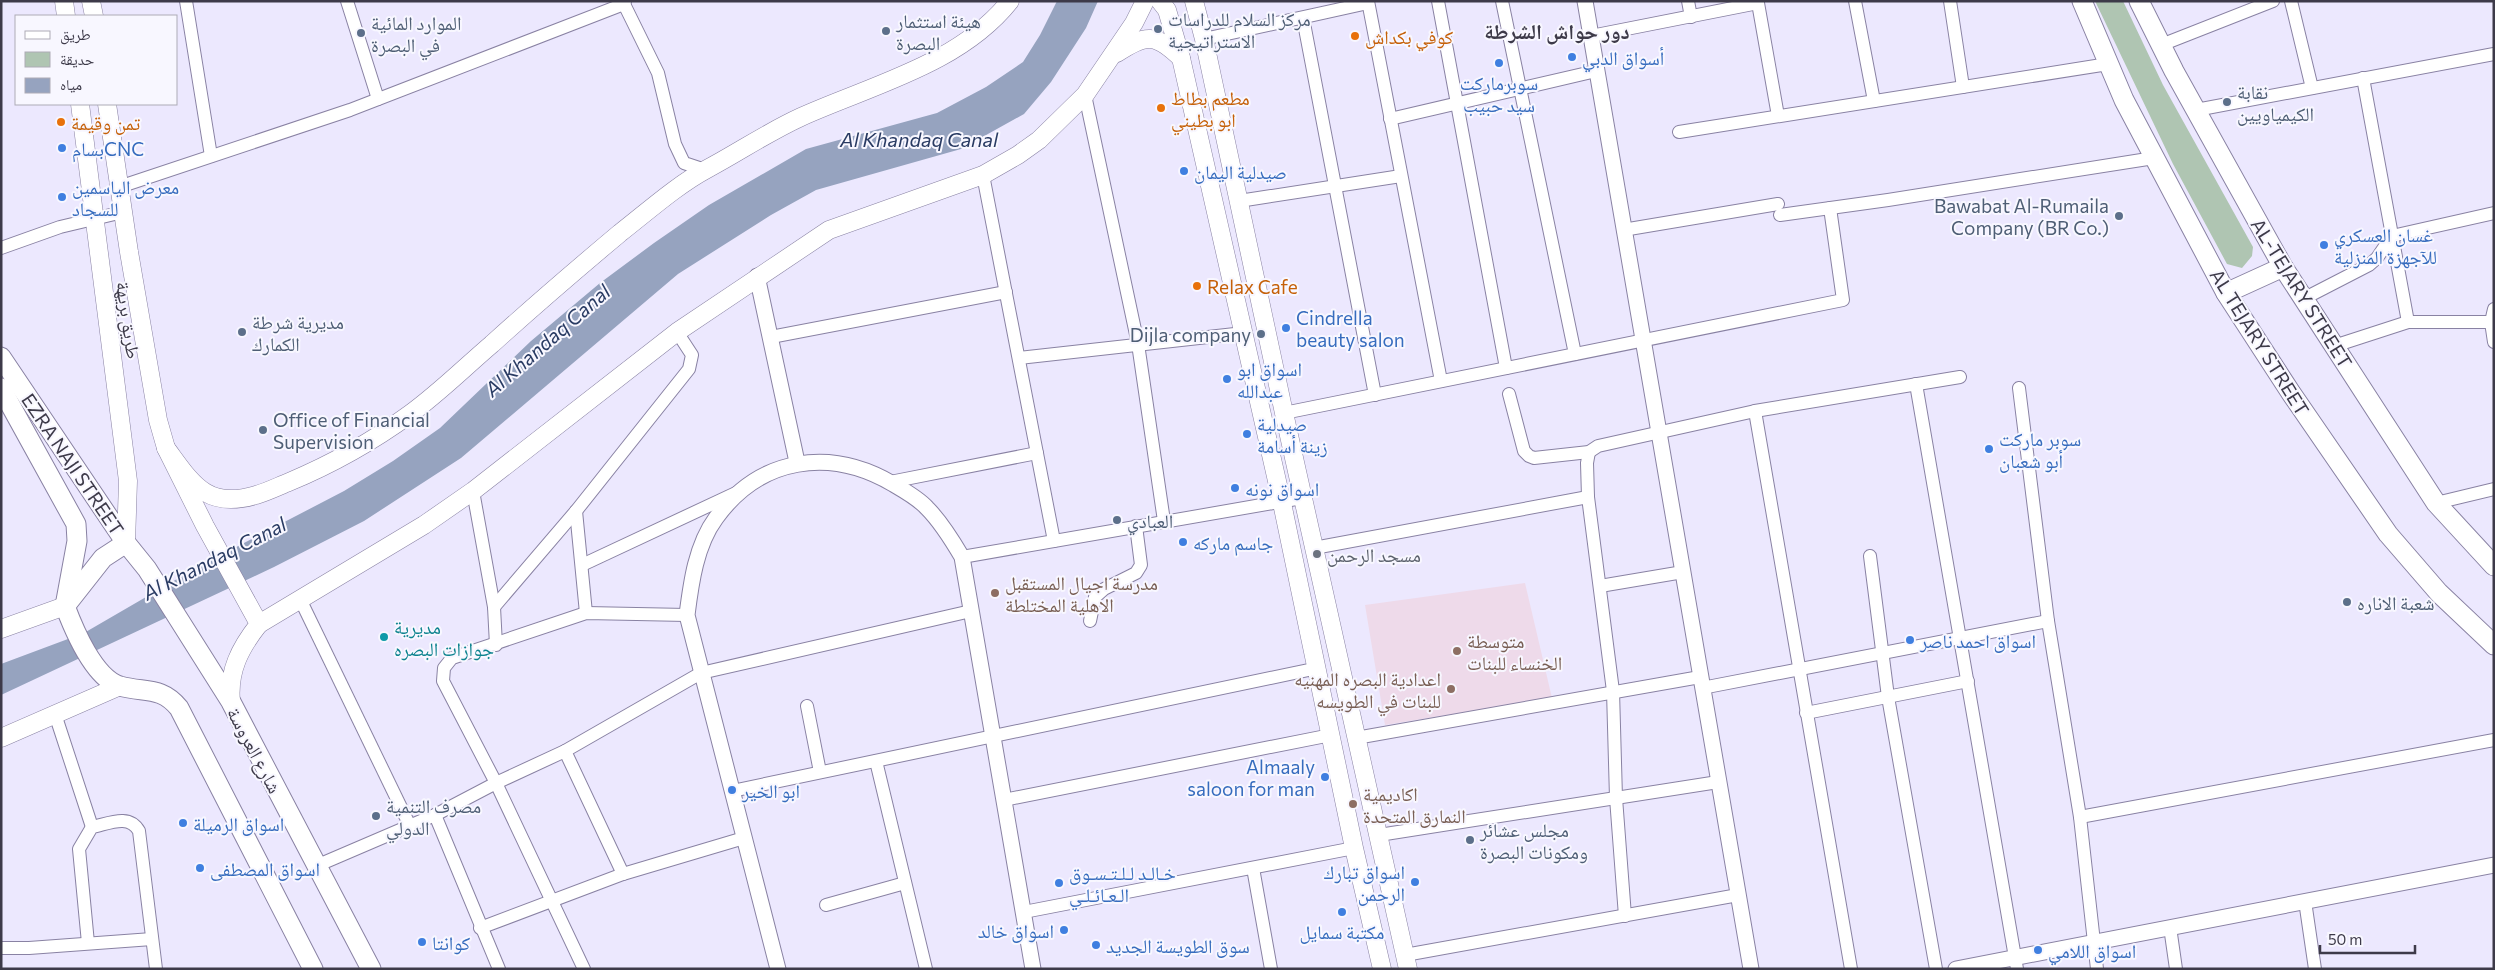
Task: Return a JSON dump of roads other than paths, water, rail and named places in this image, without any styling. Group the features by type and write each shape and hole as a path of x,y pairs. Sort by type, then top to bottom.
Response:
{"main road":[{"path":"64,1 66,15"},
{"path":"92,1 94,15"},
{"path":"166,448 193,485 206,494 222,498 238,499 257,495 315,471 382,434 412,412 579,267 644,214 705,170 799,118 915,68 951,50 980,31 1010,1"},
{"path":"231,702 230,683 239,653 260,624 424,525 473,491 677,332 757,276 829,230 983,175 1039,140 1086,95 1134,23 1145,1"},
{"path":"1160,1 1167,10 1181,58 1282,502 1354,848 1382,969"},
{"path":"1194,1 1204,39 1302,498 1407,962"},
{"name":"AL TEJARY STREET","path":"2082,1 2108,64 2154,158 2226,293 2291,393 2388,534 2440,593 2494,646"},
{"name":"AL-TEJARY STREET","path":"2139,1 2196,110 2283,267 2303,299 2436,503 2494,566"},
{"path":"1110,58 1141,38 1157,40 1181,58"},
{"name":"طريق بريهة","path":"80,105 128,480 126,543"},
{"name":"طريق بريهة","path":"107,105 158,420 166,448 205,526 260,624"},
{"path":"2226,293 2283,267"},
{"name":"EZRA NAJI STREET","path":"1,357 126,543 147,570 206,666"},
{"name":"EZRA NAJI STREET","path":"2,392 76,524 77,541 65,606"},
{"path":"1,629 65,606 103,558 126,543"},
{"path":"65,606 74,628 99,672 120,686 157,692 170,698 179,708 313,969"},
{"name":"شارع العروسة","path":"206,666 231,702 372,969"},
{"path":"1,738 120,686"}],"street":[{"path":"186,1 212,156"},
{"path":"347,1 378,99"},
{"path":"1438,1 1506,368"},
{"path":"1502,1 1575,354"},
{"path":"1585,1 1641,341 1660,433 1751,969"},
{"path":"1688,1 1690,17"},
{"path":"1855,1 1874,101"},
{"path":"1950,1 1962,87"},
{"path":"2161,45 2273,1"},
{"path":"2291,1 2312,88"},
{"path":"1204,39 1368,2 1441,381"},
{"path":"119,187 378,99 625,3 658,73 675,144 684,163 705,170"},
{"path":"1591,36 1758,3 1778,116"},
{"path":"1303,18 1375,394"},
{"path":"2196,110 2494,54"},
{"path":"1679,132 2108,64"},
{"path":"1390,119 1596,71"},
{"path":"2363,78 2408,322"},
{"path":"1086,95 1138,344 1164,521"},
{"path":"1623,230 1779,209 1830,208 2154,158"},
{"path":"983,175 1054,541"},
{"path":"1239,202 1401,176"},
{"path":"1284,413 1843,300 1830,208"},
{"path":"1,248 60,227 123,212"},
{"path":"2303,299 2369,265 2377,258 2392,236 2494,213"},
{"path":"757,276 797,462"},
{"path":"770,337 1006,292"},
{"path":"2494,309 2491,322 2494,342"},
{"path":"2334,346 2408,322 2491,322"},
{"path":"494,606 576,511 691,365 692,355 677,332"},
{"path":"1019,358 1244,333"},
{"path":"1509,394 1524,451 1534,458 1589,452 1598,446 1755,411 1960,377"},
{"path":"1916,384 2017,963"},
{"path":"2019,388 2048,621 2080,817 2097,969"},
{"path":"1755,411 1851,969"},
{"path":"1589,452 1587,462 1588,497 1614,691 1616,798 1625,916"},
{"path":"890,482 1037,453"},
{"path":"582,565 742,490 769,472 797,462 826,462 855,466 890,482 926,507 962,557 1034,969"},
{"path":"2436,503 2494,488"},
{"path":"742,490 715,518 701,550 691,582 687,615 778,969"},
{"path":"473,491 494,606 496,645"},
{"path":"1314,548 1588,497"},
{"path":"962,557 1302,498"},
{"path":"576,511 586,612"},
{"path":"1090,622 1095,597 1104,589 1136,573 1141,565 1136,526"},
{"path":"1870,556 1888,697 1936,969"},
{"path":"1600,586 1683,572"},
{"path":"300,600 410,826"},
{"path":"316,866 435,815 496,783 565,751 701,673 971,611"},
{"path":"584,969 496,783 443,682 444,668 452,658 496,645 586,612 687,615"},
{"path":"1356,738 1614,691 1701,682 1882,654 2048,621"},
{"path":"732,791 1318,668"},
{"path":"1806,713 1968,681"},
{"path":"808,706 820,772"},
{"path":"55,714 92,827"},
{"path":"1004,800 1331,734"},
{"path":"2080,817 2494,740"},
{"path":"565,751 623,874"},
{"path":"876,760 926,969"},
{"path":"1379,835 1718,782"},
{"path":"435,815 498,969"},
{"path":"88,943 79,849 92,827 128,820 135,823 139,831 152,939 155,946 156,969"},
{"path":"480,928 623,874 744,838"},
{"path":"1024,912 1354,848"},
{"path":"1956,969 2017,963 2094,942 2494,865"},
{"path":"1253,868 1268,968"},
{"path":"826,905 905,883"},
{"path":"1407,962 1625,916 1738,895"},
{"path":"2305,901 2315,969"},
{"path":"2170,927 2176,969"},
{"path":"1,948 29,948 152,939"}],"water":[{"name":"Al Khandaq Canal","path":"1057,1 1098,1 1086,28 1051,82 1024,114 961,149 816,190 771,215 678,274 461,458 364,521 274,567 1,695 1,664 84,633 196,568 344,491 393,461 440,428 531,341 600,283 709,205 806,149 937,113 986,87 1023,62 1040,35"}],"place":[{"name":"مركز السلام للدراسات الاستراتيجية","path":"1158,29"},
{"name":"هيئة استثمار البصرة","path":"886,31"},
{"name":"الموارد المائية في البصرة","path":"361,33"},
{"name":"كوفي بكداش","path":"1355,36"},
{"name":"أسواق الدبي","path":"1572,57"},
{"name":"سوبرماركت سيد حبيب","path":"1499,63"},
{"name":"نقابة الكيمياويين","path":"2227,102"},
{"name":"مطعم بطاط ابو بطيني","path":"1161,108"},
{"name":"تمن وقيمة","path":"61,122"},
{"name":"بسامCNC","path":"62,148"},
{"name":"صيدلية اليمان","path":"1184,171"},
{"name":"معرض الياسمين للسجاد","path":"62,197"},
{"name":"Bawabat Al-Rumaila Company (BR Co.)","path":"2119,216"},
{"name":"غسان العسكري للآجهزة المنزلية","path":"2324,245"},
{"name":"Relax Cafe","path":"1197,286"},
{"name":"Cindrella beauty salon","path":"1286,328"},
{"name":"مديرية شرطة الكمارك","path":"242,332"},
{"name":"Dijla company","path":"1261,334"},
{"name":"اسواق ابو عبدالله","path":"1227,379"},
{"name":"Office of Financial Supervision","path":"263,430"},
{"name":"صيدلية زينة أسامة","path":"1247,434"},
{"name":"سوبر ماركت أبو شعبان","path":"1989,449"},
{"name":"اسواق نونه","path":"1235,488"},
{"name":"العبادي","path":"1117,520"},
{"name":"جاسم ماركه","path":"1183,542"},
{"name":"مسجد الرحمن","path":"1317,554"},
{"name":"مدرسة اجيال المستقبل الاهلية المختلطة","path":"995,593"},
{"name":"شعبة الاناره","path":"2347,602"},
{"name":"مديرية جوازات البصره","path":"384,637"},
{"name":"اسواق احمد ناصر","path":"1910,640"},
{"name":"متوسطة الخنساء للبنات","path":"1457,651"},
{"name":"اعدادية البصره المهنيه للبنات في الطويسه","path":"1451,689"},
{"name":"Almaaly saloon for man","path":"1325,777"},
{"name":"ابو الخير","path":"732,790"},
{"name":"اكاديمية النمارق المتحدة","path":"1353,804"},
{"name":"مصرف التنمية الدولي","path":"376,816"},
{"name":"اسواق الرميلة","path":"183,823"},
{"name":"مجلس عشائر ومكونات البصرة","path":"1470,840"},
{"name":"اسواق المصطفى","path":"200,868"},
{"name":"اسواق تبارك الرحمن","path":"1415,882"},
{"name":"خـالـد لـلـتـسـوق الـعـائـلـي","path":"1059,883"},
{"name":"مكتبة سمايل","path":"1342,912"},
{"name":"اسواق خالد","path":"1064,930"},
{"name":"كوانتا","path":"422,942"},
{"name":"سوق الطويسة الجديد","path":"1096,945"},
{"name":"اسواق اللامي","path":"2038,950"}],"district":[{"name":"دور حواش الشرطة","path":"1557,30"}]}
